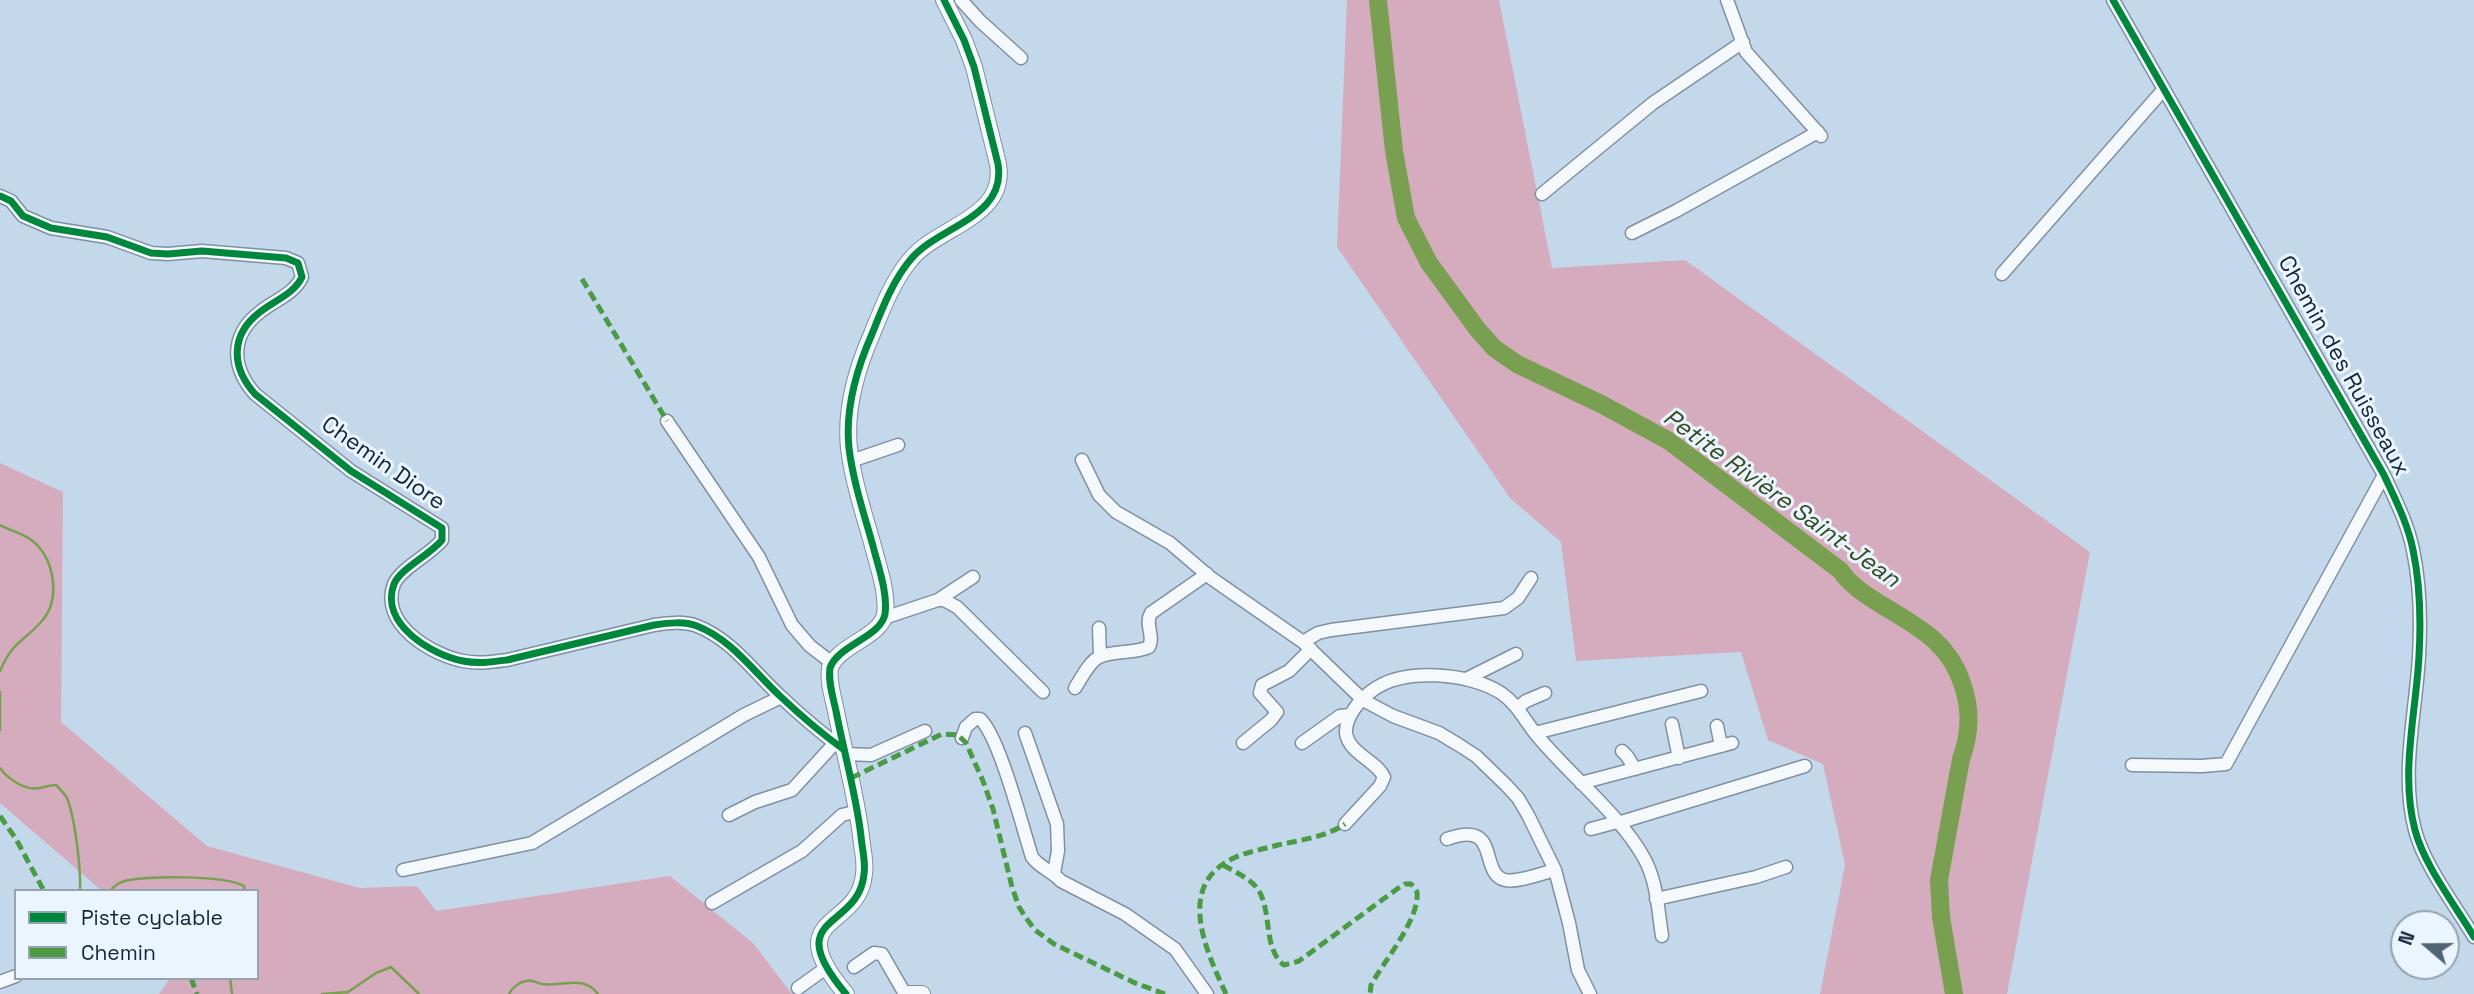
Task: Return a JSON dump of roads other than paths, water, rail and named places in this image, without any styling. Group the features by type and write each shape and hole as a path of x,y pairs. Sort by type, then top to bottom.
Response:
{"street":[{"path":"846,994 820,956 819,938 858,894 864,876 858,811 841,749 829,674 832,663 841,653 872,631 884,618 886,611 878,567 851,461 848,432 860,363 900,275 911,258 924,246 982,210 993,199 998,187 998,164 974,67 944,0"},
{"path":"961,0 979,21 1021,58"},
{"path":"1632,233 1819,134 1746,52 1727,0"},
{"name":"Chemin des Ruisseaux","path":"2113,0 2384,475 2405,522 2413,549 2417,581 2419,654 2410,743 2411,812 2416,833 2430,863 2474,937"},
{"path":"1542,194 1653,103 1743,42"},
{"path":"2002,274 2164,89"},
{"name":"Chemin Diore","path":"0,197 11,201 23,216 51,228 107,237 151,253 202,251 286,258 298,263 302,276 298,285 259,313 246,328 237,347 238,367 244,382 254,394 351,471 442,528 442,540 400,576 393,591 394,609 399,620 413,637 429,648 464,661 495,662 654,625 694,625 712,633 728,645 781,697 841,749"},
{"path":"667,421 759,557 792,625 810,646 832,663"},
{"path":"851,461 898,445"},
{"path":"1082,460 1090,480 1105,503 1116,512 1170,543 1206,574 1307,645 1363,700 1393,716 1440,733 1476,756 1518,798 1555,870 1578,970 1590,994"},
{"path":"2132,765 2226,764 2384,475"},
{"path":"1075,688 1100,656 1149,647 1151,639 1147,621 1151,613 1206,574"},
{"path":"884,618 938,600 973,577"},
{"path":"1243,743 1276,715 1276,709 1260,693 1262,685 1269,679 1289,671 1318,633 1504,608 1518,598 1531,578"},
{"path":"938,600 957,607 1043,692"},
{"path":"1098,628 1100,656"},
{"path":"1468,678 1516,654"},
{"path":"1345,824 1380,786 1384,777 1353,747 1346,733 1350,715 1363,700 1378,686 1397,680 1452,676 1481,682 1502,693 1517,708 1535,733 1617,822 1643,856 1650,869 1661,936"},
{"path":"1535,733 1701,691"},
{"path":"1517,708 1545,693"},
{"path":"403,870 533,843 744,716 781,697"},
{"path":"1302,743 1340,716 1350,715"},
{"path":"962,738 966,727 975,719 980,719 988,727 1032,857 1037,864 1054,873 1061,881 1125,914 1175,949 1207,994"},
{"path":"1672,724 1679,758"},
{"path":"1581,783 1726,745 1717,726"},
{"path":"841,749 872,755 925,731"},
{"path":"1026,733 1057,824 1058,851 1054,873"},
{"path":"729,815 755,802 792,790 841,749"},
{"path":"1622,751 1634,769"},
{"path":"1591,829 1805,766"},
{"path":"712,903 802,850 842,816 858,811"},
{"path":"1447,839 1462,833 1477,836 1482,841 1498,876 1507,880 1555,870"},
{"path":"1656,899 1756,877 1786,867"},
{"path":"854,967 874,953 882,954 907,994 922,994"},
{"path":"798,988 826,968"}],"waterway":[{"name":"Petite Rivière Saint-Jean","path":"1378,0 1394,151 1406,218 1429,263 1478,330 1494,348 1517,364 1601,404 1669,441 1841,571 1862,592 1929,636 1940,646 1957,670 1967,704 1968,732 1939,880 1941,917 1954,994"},
{"path":"0,525 34,542 47,560 53,581 47,613 14,648 0,671"},
{"path":"0,692 0,730"},
{"path":"0,768 23,786 34,788 56,785 66,796 77,843 80,889"},
{"path":"112,889 126,881 171,877 234,882 244,886 245,889"},
{"path":"322,994 348,992 376,973 391,967 419,994"},
{"path":"230,980 232,994"},
{"path":"509,994 518,984 530,980 542,984 586,984 598,994"}]}
